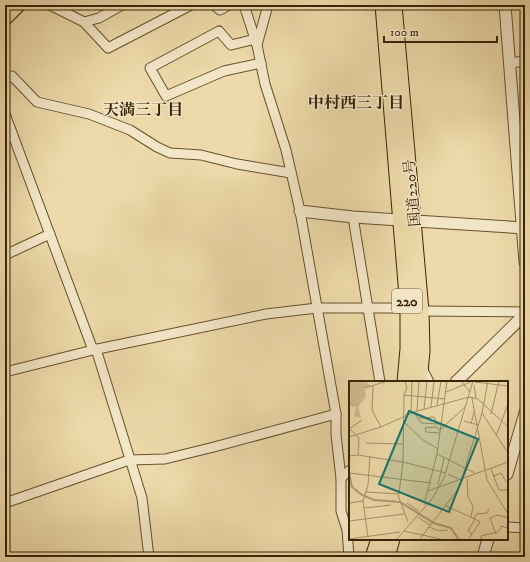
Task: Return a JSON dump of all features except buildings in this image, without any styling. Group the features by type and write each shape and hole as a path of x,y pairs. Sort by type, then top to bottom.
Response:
{"highway":[{"name":"国道220号","path":"383,5 408,220"},
{"name":"国道220号","path":"394,5 414,310 421,363 419,381"},
{"name":"国道220号","path":"405,381 414,310"},
{"path":"373,557 378,540"},
{"path":"387,557 392,540"}],"main road":[{"path":"5,18 18,5"}],"street":[{"path":"50,5 84,22 108,48 191,5"},
{"path":"84,22 99,18 122,5"},
{"path":"214,5 220,10 229,5"},
{"path":"244,5 256,42 300,211 336,414 336,435 341,478 341,511 347,530 348,557"},
{"path":"256,42 268,5"},
{"path":"505,5 525,262"},
{"path":"256,42 231,44 219,31 150,68 166,96 224,71 261,63"},
{"path":"510,62 525,61"},
{"path":"5,79 12,76 37,102 89,114 130,130 170,153 201,155 237,164 291,173"},
{"path":"5,114 94,349 142,498 150,557"},
{"path":"300,211 353,217 523,228"},
{"path":"353,217 380,381"},
{"path":"5,255 50,234"},
{"path":"5,372 94,349 266,314 317,308 369,308 525,313"},
{"path":"457,381 525,313"},
{"path":"468,381 525,325"},
{"path":"421,363 424,374 428,381"},
{"path":"508,471 525,413"},
{"path":"5,503 130,460 165,459 336,414"},
{"path":"341,478 349,471"},
{"path":"508,527 525,528"},
{"path":"483,557 488,540"}],"district":[{"name":"中村西三丁目","path":"356,102"},
{"name":"天満三丁目","path":"143,109"}]}
